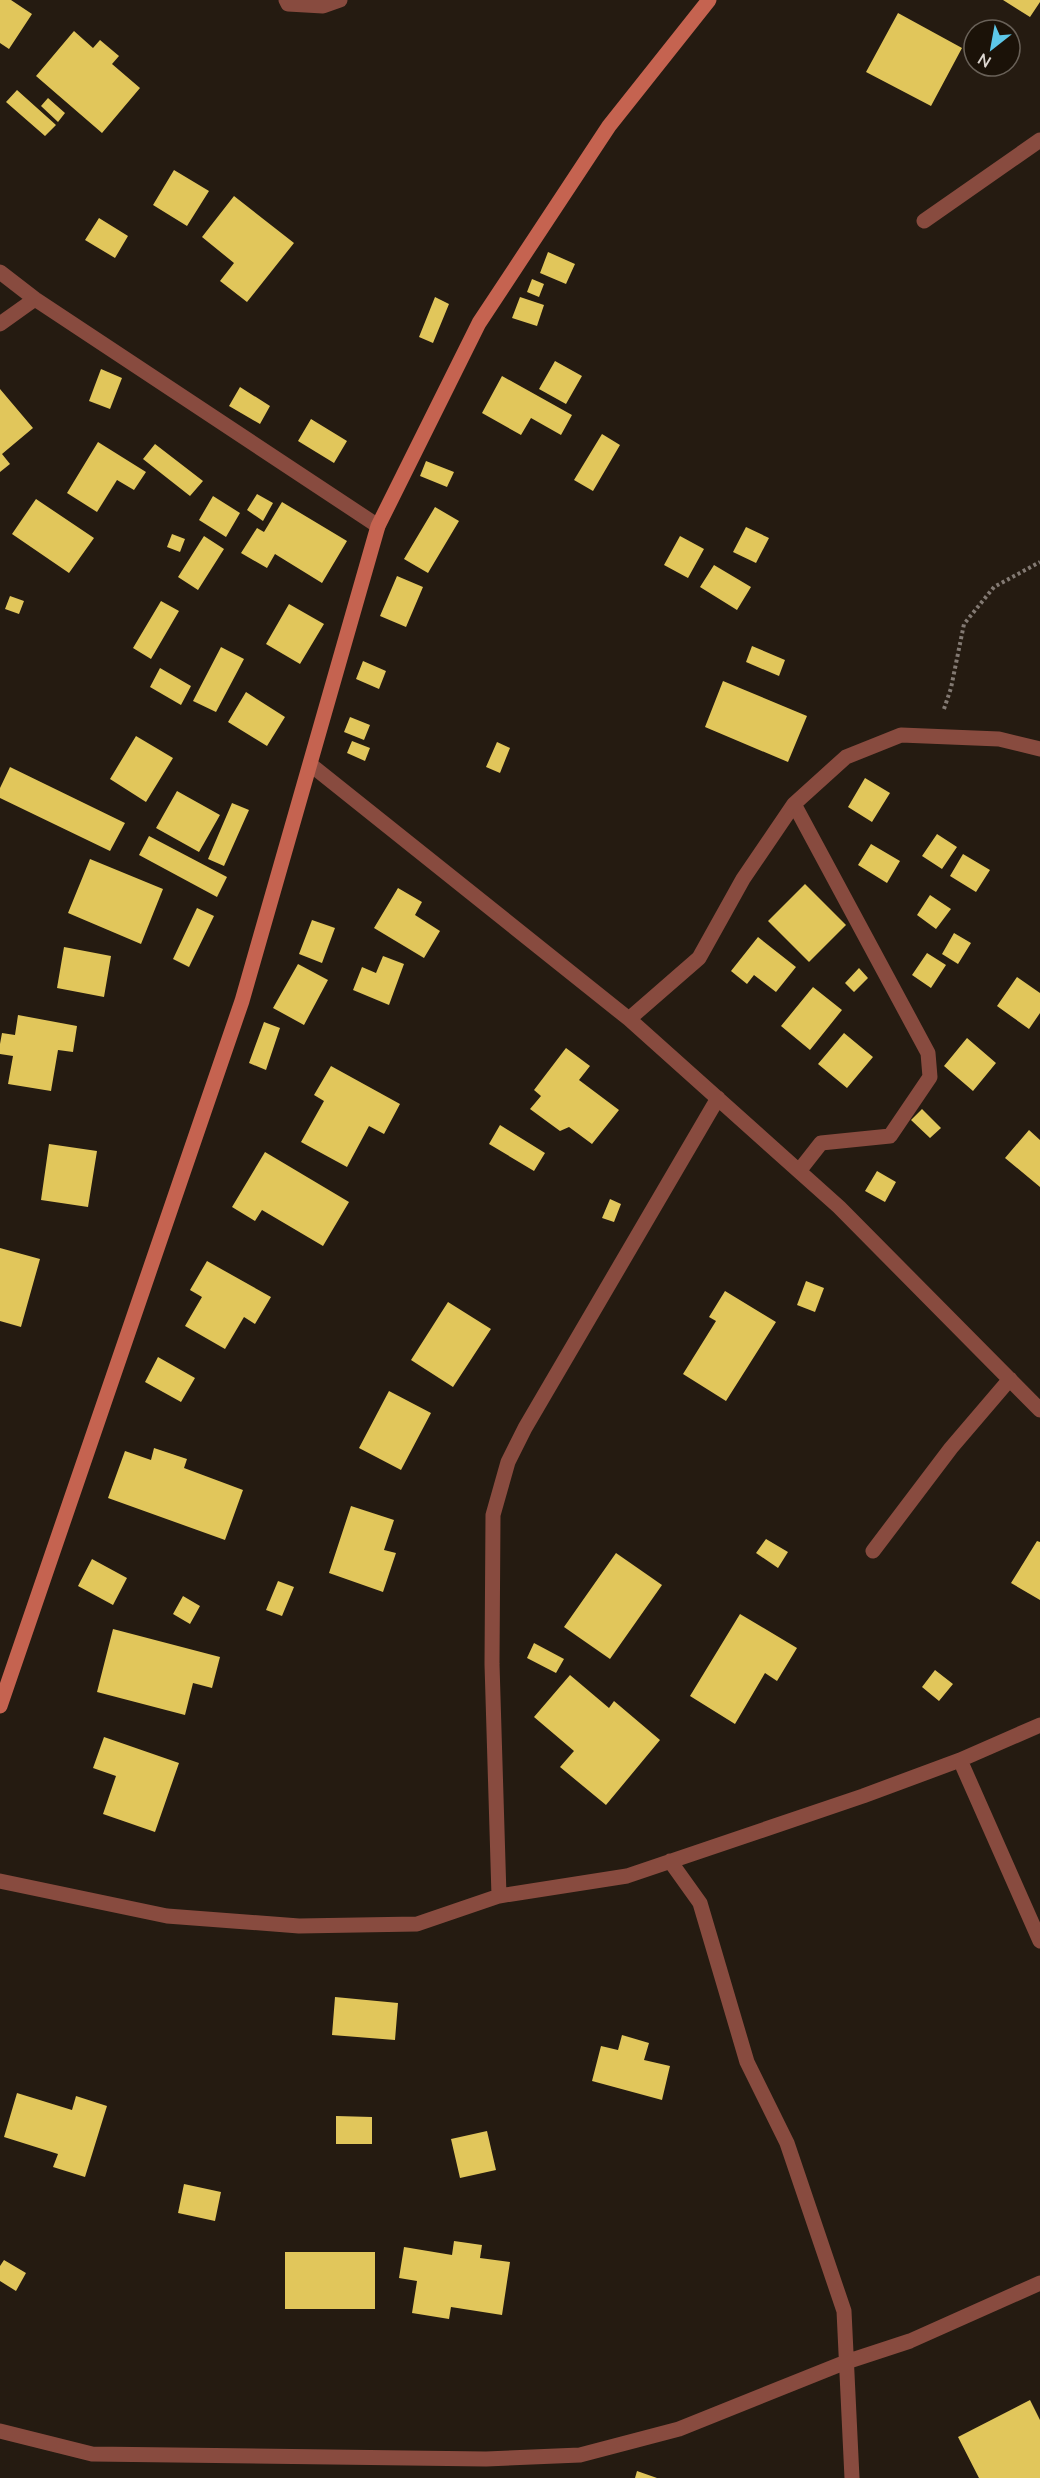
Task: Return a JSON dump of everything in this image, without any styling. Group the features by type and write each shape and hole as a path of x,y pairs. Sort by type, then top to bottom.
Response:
{"street":[{"path":"286,0 288,4 323,6 340,0"},
{"path":"0,1706 242,1001 378,526 479,323 609,126 709,0"},
{"path":"924,221 1040,140"},
{"path":"0,272 35,299 378,526"},
{"path":"0,324 35,299"},
{"path":"629,1019 699,958 743,879 794,804 846,756 901,735 999,740 1040,749"},
{"path":"310,765 629,1019 839,1207 1040,1410"},
{"path":"794,804 927,1053 930,1077 890,1136 821,1143 799,1171"},
{"path":"499,1896 492,1664 493,1515 508,1462 525,1428 718,1098"},
{"path":"873,1551 951,1448 1010,1379"},
{"path":"0,1881 167,1916 299,1926 417,1924 499,1896 627,1876 863,1796 960,1760 1040,1725"},
{"path":"960,1760 1040,1941"},
{"path":"670,1861 699,1903 747,2062 787,2143 844,2311 852,2478"},
{"path":"0,2431 92,2454 486,2459 580,2455 679,2429 846,2362 910,2341 1040,2283"}],"path":[{"path":"935,736 951,688 964,624 994,587 1040,562"}],"building":[{"path":"0,0 11,0 32,14 9,49 0,43"},
{"path":"1003,0 1040,0 1040,2 1030,17"},
{"path":"898,13 962,48 931,106 866,72"},
{"path":"74,31 93,48 100,40 119,56 112,64 140,88 102,133 36,76"},
{"path":"17,90 56,125 45,136 6,102"},
{"path":"48,98 65,113 58,122 41,106"},
{"path":"174,170 209,191 187,226 153,205"},
{"path":"234,196 294,243 247,302 220,281 234,263 202,237"},
{"path":"99,218 128,236 115,258 85,240"},
{"path":"548,252 575,264 566,284 540,273"},
{"path":"532,279 544,284 539,297 527,292"},
{"path":"435,297 449,304 433,343 419,337"},
{"path":"520,297 544,305 537,326 512,318"},
{"path":"555,361 582,376 566,404 539,389"},
{"path":"101,369 122,378 110,409 89,401"},
{"path":"502,376 572,415 561,435 531,418 521,435 482,413"},
{"path":"240,387 270,406 260,424 229,406"},
{"path":"0,389 33,428 2,454 10,464 0,472"},
{"path":"311,419 347,441 334,463 298,441"},
{"path":"602,434 620,445 593,491 574,480"},
{"path":"98,442 146,472 134,490 117,480 97,512 67,493"},
{"path":"155,444 203,481 190,496 143,459"},
{"path":"426,461 454,472 447,487 420,476"},
{"path":"257,494 273,503 263,521 247,510"},
{"path":"213,496 240,513 226,537 199,520"},
{"path":"36,499 94,538 69,573 12,534"},
{"path":"282,502 347,541 322,583 275,554 267,568 241,553 257,528 264,532"},
{"path":"435,507 459,521 428,573 404,559"},
{"path":"746,527 769,538 756,563 733,552"},
{"path":"172,534 185,539 180,552 167,547"},
{"path":"204,536 224,549 198,590 178,577"},
{"path":"680,536 704,549 688,578 664,565"},
{"path":"714,565 751,587 737,610 700,587"},
{"path":"397,576 423,587 406,627 380,616"},
{"path":"10,596 24,601 19,614 5,609"},
{"path":"161,601 179,611 151,659 133,648"},
{"path":"289,604 324,624 300,664 266,644"},
{"path":"752,646 785,660 779,676 746,662"},
{"path":"221,647 244,659 216,712 193,701"},
{"path":"363,661 386,671 379,689 356,679"},
{"path":"160,668 191,686 181,705 150,687"},
{"path":"723,681 807,716 788,762 705,727"},
{"path":"246,692 285,717 267,746 228,722"},
{"path":"350,717 370,725 364,740 344,732"},
{"path":"136,736 173,758 146,802 110,779"},
{"path":"352,741 370,748 365,761 347,753"},
{"path":"497,742 510,748 500,773 486,767"},
{"path":"10,767 125,823 110,851 0,798 0,788"},
{"path":"865,778 890,793 872,822 848,807"},
{"path":"177,791 220,815 199,852 156,828"},
{"path":"232,803 249,810 224,866 208,859"},
{"path":"937,834 957,847 942,869 922,856"},
{"path":"149,836 227,877 217,897 139,855"},
{"path":"871,844 900,861 887,883 858,865"},
{"path":"963,854 990,870 976,892 950,876"},
{"path":"90,859 163,889 141,944 68,913"},
{"path":"805,884 846,925 809,962 768,921"},
{"path":"398,888 422,902 415,915 440,931 424,958 374,928"},
{"path":"930,895 951,909 936,929 917,915"},
{"path":"197,908 214,916 189,967 173,959"},
{"path":"312,920 335,928 322,963 299,954"},
{"path":"954,933 971,943 958,964 942,954"},
{"path":"758,937 796,967 776,992 754,975 747,984 731,971"},
{"path":"64,947 111,956 104,997 57,988"},
{"path":"927,953 946,965 931,988 912,975"},
{"path":"383,956 404,964 389,1005 353,990 362,967 376,973"},
{"path":"298,964 328,980 304,1025 273,1008"},
{"path":"859,968 868,978 854,992 845,983"},
{"path":"1017,977 1040,993 1040,1013 1029,1029 997,1006"},
{"path":"813,987 842,1010 810,1050 781,1026"},
{"path":"18,1015 77,1026 73,1052 58,1050 51,1091 8,1084 13,1056 0,1054 0,1044 2,1033 15,1035"},
{"path":"264,1022 280,1028 266,1070 249,1063"},
{"path":"844,1033 873,1057 847,1088 818,1064"},
{"path":"967,1038 996,1063 973,1091 944,1066"},
{"path":"566,1048 590,1066 579,1080 619,1110 592,1144 569,1127 560,1131 530,1109 541,1096 534,1090"},
{"path":"331,1066 400,1104 384,1134 369,1126 347,1167 301,1142 324,1101 314,1095"},
{"path":"922,1109 941,1128 930,1138 911,1120"},
{"path":"500,1125 545,1153 534,1171 489,1144"},
{"path":"1029,1130 1040,1140 1040,1187 1005,1158"},
{"path":"49,1144 97,1151 88,1207 41,1200"},
{"path":"265,1152 349,1202 323,1246 262,1210 255,1221 232,1207"},
{"path":"877,1171 896,1182 885,1202 865,1191"},
{"path":"610,1199 621,1204 614,1222 602,1218"},
{"path":"0,1248 40,1259 21,1327 0,1321"},
{"path":"207,1261 271,1297 255,1324 244,1317 225,1349 185,1326 202,1297 190,1290"},
{"path":"806,1281 824,1288 815,1312 797,1305"},
{"path":"725,1291 776,1322 726,1401 683,1374 716,1321 709,1317"},
{"path":"448,1302 491,1329 453,1387 411,1360"},
{"path":"158,1357 195,1378 181,1402 145,1382"},
{"path":"389,1391 431,1413 401,1470 359,1448"},
{"path":"154,1448 187,1459 184,1468 243,1490 225,1540 108,1498 125,1451 151,1460"},
{"path":"351,1506 394,1520 384,1550 396,1553 383,1592 329,1573"},
{"path":"766,1539 788,1552 778,1568 756,1553"},
{"path":"1037,1541 1040,1542 1040,1600 1011,1583"},
{"path":"616,1553 662,1585 610,1659 564,1627"},
{"path":"92,1559 127,1578 113,1605 78,1586"},
{"path":"278,1581 294,1587 282,1616 266,1610"},
{"path":"183,1596 200,1606 190,1624 173,1614"},
{"path":"740,1614 797,1648 777,1681 765,1673 735,1724 690,1696"},
{"path":"113,1629 220,1657 212,1688 193,1683 185,1715 97,1692"},
{"path":"534,1643 564,1659 556,1673 527,1658"},
{"path":"935,1670 953,1684 939,1701 922,1687"},
{"path":"570,1675 609,1708 614,1701 660,1740 606,1805 560,1767 574,1751 534,1717"},
{"path":"104,1737 179,1763 155,1832 103,1814 116,1776 93,1768"},
{"path":"335,1997 398,2003 395,2040 332,2035"},
{"path":"622,2035 649,2043 644,2060 670,2066 662,2100 592,2081 601,2046 618,2050"},
{"path":"17,2093 72,2110 76,2096 107,2106 85,2177 53,2167 58,2154 4,2137"},
{"path":"336,2116 372,2117 372,2144 336,2144"},
{"path":"487,2131 496,2170 460,2178 451,2139"},
{"path":"184,2184 221,2192 215,2221 178,2213"},
{"path":"454,2241 482,2245 480,2258 510,2262 502,2315 451,2307 449,2319 412,2313 417,2281 399,2278 404,2247 452,2255"},
{"path":"285,2252 375,2252 375,2309 285,2309"},
{"path":"4,2260 26,2273 16,2291 0,2281 0,2266"},
{"path":"1030,2400 1040,2420 1040,2478 979,2478 958,2437"},
{"path":"637,2471 657,2478 635,2478"}]}
